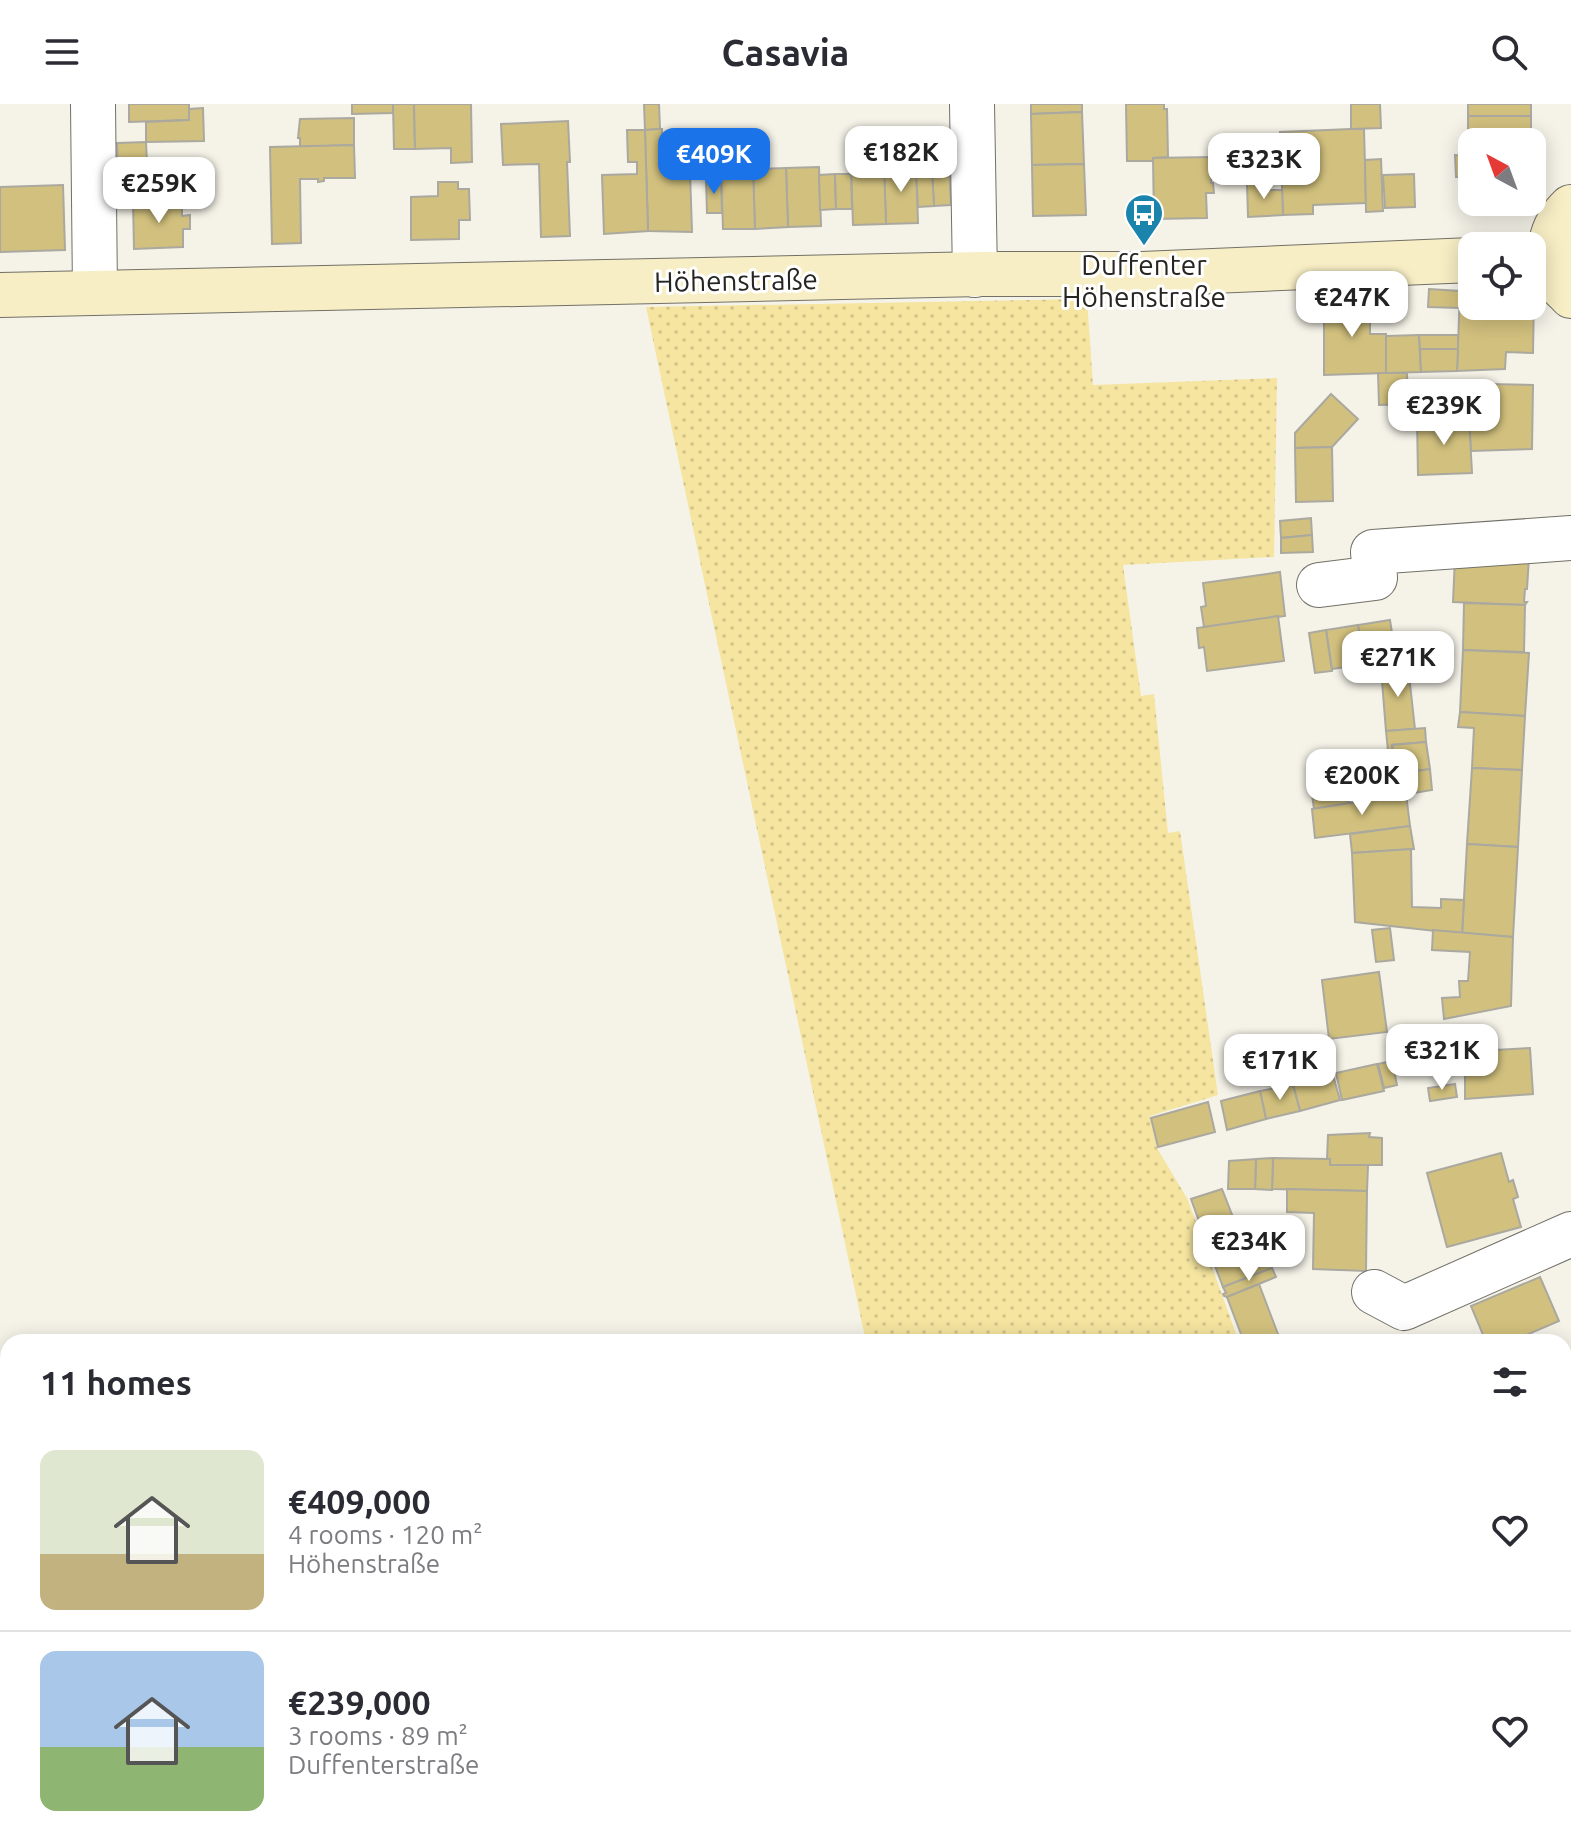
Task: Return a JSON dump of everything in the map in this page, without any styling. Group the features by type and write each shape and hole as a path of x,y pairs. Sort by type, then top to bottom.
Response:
{"street":[{"path":"93,104 95,292"},
{"path":"972,104 975,275"},
{"path":"1546,247 1561,217 1571,207"},
{"name":"Höhenstraße","path":"0,295 1142,274 1458,261"},
{"path":"1546,264 1571,296"},
{"path":"1319,585 1375,578 1373,552 1571,538"},
{"path":"1374,1292 1404,1308 1571,1234"}],"shaded area":[{"path":"1087,299 1093,385 1277,378 1274,557 1123,565 1141,696 1154,694 1168,833 1180,831 1218,1095 1150,1116 1157,1148 1188,1200 1236,1334 864,1334 646,307"}],"building":[{"path":"129,104 189,104 189,120 129,122"},
{"path":"352,104 393,104 393,113 352,114"},
{"path":"393,104 414,104 415,149 394,149"},
{"path":"414,104 471,104 472,162 451,163 451,148 415,149"},
{"path":"644,104 659,104 660,129 645,130"},
{"path":"1031,104 1082,104 1082,112 1031,114"},
{"path":"1126,104 1164,104 1164,109 1167,109 1168,157 1153,158 1153,161 1127,161"},
{"path":"1351,104 1380,104 1381,128 1351,129"},
{"path":"1468,104 1531,104 1531,116 1468,116"},
{"path":"203,108 204,141 146,142 146,122 189,120 189,109"},
{"path":"1082,112 1084,164 1032,165 1031,114"},
{"path":"1468,116 1531,116 1531,128 1468,128"},
{"path":"354,118 354,145 300,147 300,119"},
{"path":"568,121 570,236 541,237 539,164 503,165 501,124"},
{"path":"662,129 663,173 690,172 692,232 648,231 645,130"},
{"path":"1364,129 1366,203 1313,205 1313,214 1283,215 1280,132"},
{"path":"627,130 645,130 648,231 604,234 602,175 637,174 637,162 628,162"},
{"path":"146,142 149,202 119,202 117,143"},
{"path":"354,145 355,178 324,178 324,181 318,182 318,179 300,179 301,243 272,244 270,147"},
{"path":"1455,155 1458,155 1456,177"},
{"path":"1211,157 1214,193 1206,193 1207,218 1154,219 1153,158"},
{"path":"1381,159 1383,211 1366,212 1365,160"},
{"path":"916,164 918,223 886,224 884,165"},
{"path":"1084,164 1086,215 1033,216 1032,165"},
{"path":"884,165 886,224 853,225 851,166"},
{"path":"819,167 821,226 788,227 786,168"},
{"path":"786,168 788,227 755,229 753,169"},
{"path":"753,169 755,229 723,229 721,170"},
{"path":"949,170 951,205 934,206 932,171"},
{"path":"932,171 934,206 918,207 916,172"},
{"path":"835,174 836,209 820,210 819,175"},
{"path":"835,174 851,174 852,209 836,209"},
{"path":"1414,174 1415,207 1385,208 1383,175"},
{"path":"706,178 721,178 722,213 707,213"},
{"path":"438,182 458,182 458,189 469,189 470,220 459,220 459,239 411,240 411,197 438,196"},
{"path":"1268,183 1269,190 1282,190 1283,215 1248,217 1247,184"},
{"path":"63,185 65,250 0,252 0,187"},
{"path":"182,201 182,216 190,215 190,229 183,229 183,247 134,249 133,202"},
{"path":"1429,289 1458,291 1458,308 1428,307"},
{"path":"1324,299 1370,299 1370,334 1386,334 1386,373 1324,375"},
{"path":"1459,320 1534,320 1533,353 1506,352 1505,369 1457,371"},
{"path":"1419,335 1421,372 1386,373 1386,336"},
{"path":"1419,335 1458,335 1458,349 1420,349"},
{"path":"1420,349 1458,349 1457,371 1421,372"},
{"path":"1378,373 1407,373 1408,404 1379,405"},
{"path":"1488,384 1533,385 1532,449 1471,451 1469,418 1487,418"},
{"path":"1331,394 1358,419 1332,447 1295,448 1295,433"},
{"path":"1469,418 1472,473 1418,475 1417,420"},
{"path":"1332,447 1333,501 1296,502 1295,448"},
{"path":"1311,518 1312,535 1281,538 1280,521"},
{"path":"1312,535 1313,552 1281,553 1281,538"},
{"path":"1455,557 1529,557 1524,602 1527,602 1525,605 1453,602"},
{"path":"1280,572 1285,616 1204,627 1201,607 1206,606 1203,583"},
{"path":"1464,603 1525,605 1524,652 1463,650"},
{"path":"1278,616 1284,661 1207,671 1204,647 1199,648 1197,628"},
{"path":"1390,620 1396,659 1364,664 1358,625"},
{"path":"1358,625 1364,664 1332,669 1326,630"},
{"path":"1326,630 1332,671 1315,673 1309,633"},
{"path":"1463,650 1529,653 1525,716 1460,712"},
{"path":"1408,666 1415,729 1386,731 1381,669"},
{"path":"1460,712 1525,716 1522,770 1472,768 1474,728 1458,727"},
{"path":"1425,728 1426,742 1392,745 1392,751 1388,751 1386,731"},
{"path":"1426,742 1430,769 1403,773 1402,762 1396,763 1392,745"},
{"path":"1472,768 1522,770 1518,847 1467,844"},
{"path":"1430,769 1432,790 1366,801 1363,782 1404,779 1403,773"},
{"path":"1346,788 1349,803 1314,809 1312,794"},
{"path":"1406,794 1410,826 1315,838 1312,809"},
{"path":"1410,826 1414,849 1352,853 1350,834"},
{"path":"1467,844 1518,847 1513,937 1462,934"},
{"path":"1411,849 1412,907 1441,908 1441,899 1464,900 1462,934 1355,922 1352,853"},
{"path":"1390,928 1394,960 1376,962 1372,930"},
{"path":"1433,930 1513,937 1511,1006 1444,1019 1442,998 1460,997 1459,981 1468,981 1470,952 1432,950"},
{"path":"1379,972 1387,1032 1329,1039 1322,980"},
{"path":"1530,1048 1533,1094 1465,1099 1465,1069 1496,1066 1495,1050"},
{"path":"1392,1061 1397,1085 1384,1088 1378,1064"},
{"path":"1377,1064 1384,1091 1342,1100 1336,1073"},
{"path":"1333,1075 1340,1100 1300,1111 1293,1085"},
{"path":"1455,1084 1457,1097 1430,1101 1428,1088"},
{"path":"1293,1085 1300,1111 1266,1119 1260,1091"},
{"path":"1260,1091 1266,1119 1227,1130 1221,1101"},
{"path":"1208,1102 1215,1132 1158,1147 1151,1118"},
{"path":"1370,1133 1369,1137 1382,1138 1382,1165 1330,1165 1330,1159 1327,1159 1328,1135"},
{"path":"1501,1153 1509,1182 1513,1180 1518,1197 1513,1199 1521,1227 1447,1247 1427,1173"},
{"path":"1273,1158 1330,1159 1330,1165 1368,1165 1367,1191 1272,1189"},
{"path":"1273,1158 1272,1190 1255,1189 1256,1159"},
{"path":"1256,1159 1255,1189 1228,1189 1229,1161"},
{"path":"1222,1189 1247,1253 1215,1266 1191,1199"},
{"path":"1287,1189 1367,1191 1366,1271 1313,1269 1314,1213 1287,1212"},
{"path":"1264,1246 1272,1268 1223,1287 1215,1266"},
{"path":"1272,1268 1276,1277 1224,1296 1223,1287"},
{"path":"1540,1277 1559,1321 1529,1334 1483,1334 1471,1306"},
{"path":"1259,1284 1278,1334 1241,1334 1227,1297"}],"place":[{"name":"Duffenter Höhenstraße","path":"1144,247"}]}
